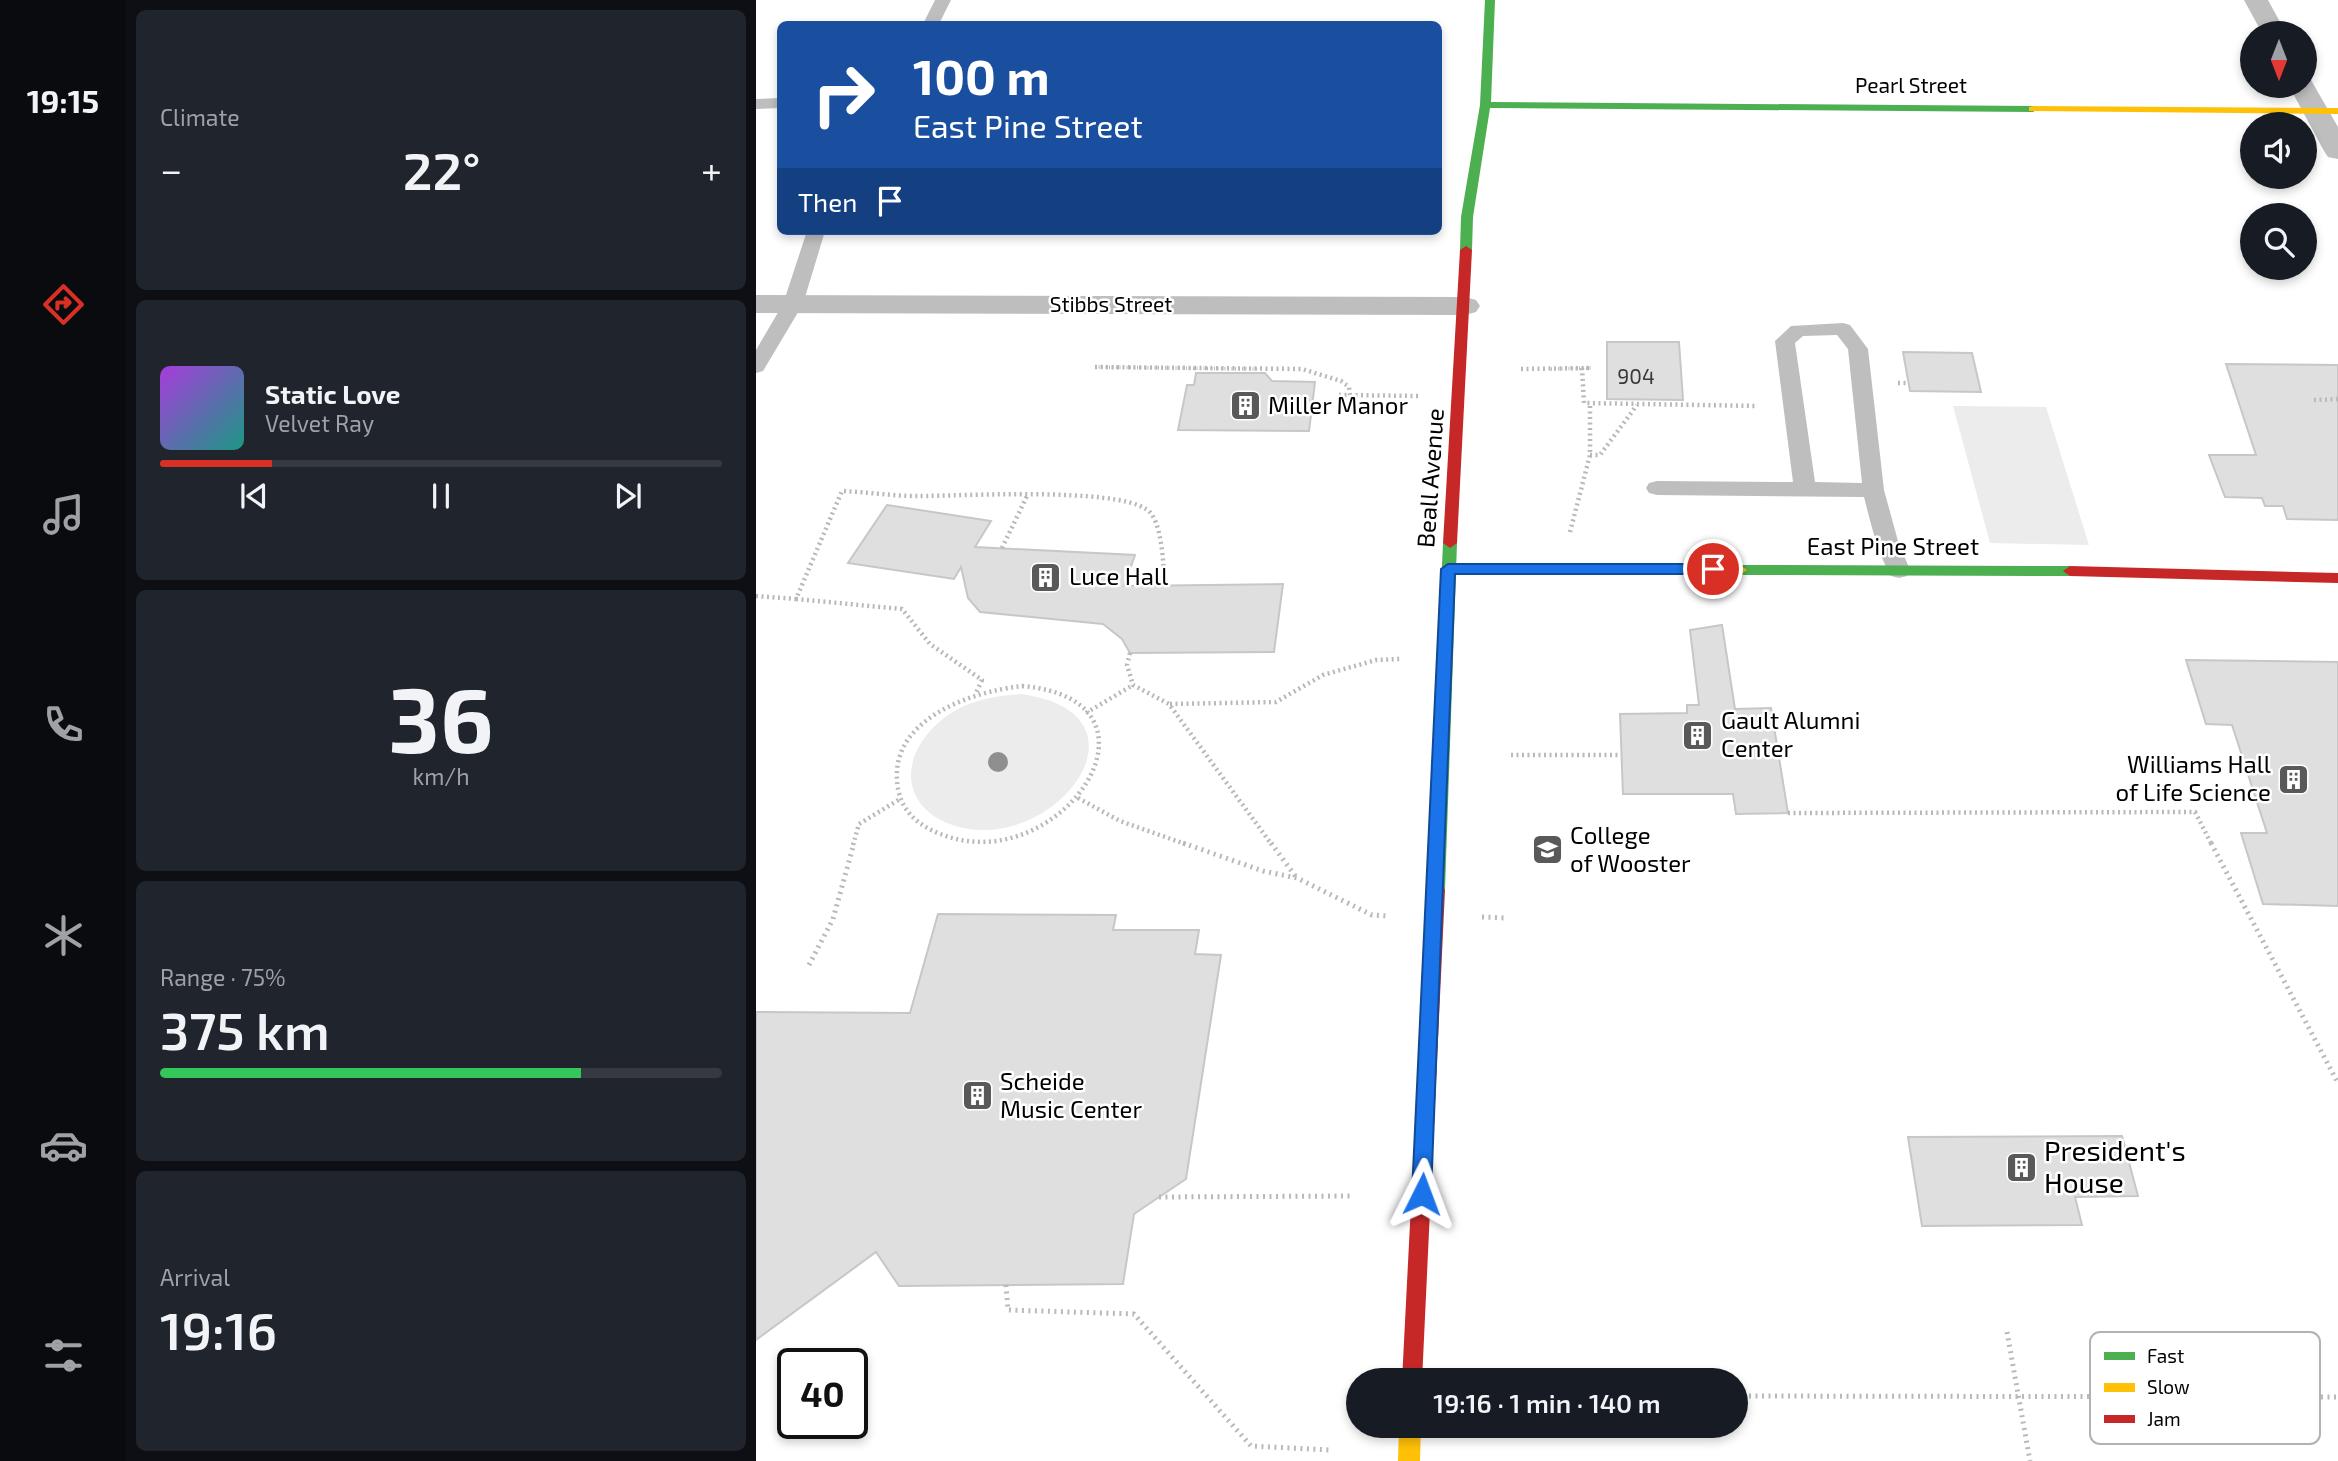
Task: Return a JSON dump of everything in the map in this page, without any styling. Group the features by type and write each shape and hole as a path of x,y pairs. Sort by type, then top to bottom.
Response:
{"street":[{"name":"Beall Avenue","path":"1413,1368 1435,916 1448,569 1465,306 1467,217 1485,105 1490,0"},
{"path":"2256,0 2267,21"},
{"path":"2314,98 2327,111 2338,151"},
{"name":"Pearl Street","path":"1485,105 2327,111"},
{"name":"Stibbs Street","path":"756,304 1465,306"},
{"name":"East Pine Street","path":"1448,569 1899,570 2338,578"},
{"path":"1409,1461 1410,1438"}],"lane":[{"path":"932,21 943,0"},
{"path":"756,104 777,103"},
{"path":"756,367 793,304 815,235"},
{"path":"1805,490 1785,341 1798,330 1843,329 1858,349 1873,490 1887,541 1899,570"},
{"path":"1657,488 1873,490"}],"path":[{"path":"1095,367 1302,369 1341,381 1349,387 1350,395"},
{"path":"1582,368 1584,403 1794,407"},
{"path":"1521,369 1591,368"},
{"path":"1339,395 1423,396"},
{"path":"2314,400 2338,399"},
{"path":"1569,533 1590,455 1590,403"},
{"path":"1590,455 1600,455 1637,404"},
{"path":"796,599 842,491 913,496 1098,499 1146,507 1156,518 1165,585"},
{"path":"1002,548 1027,496"},
{"path":"756,596 902,609 930,644 982,680 976,693"},
{"path":"1130,653 1127,665 1133,685 1169,704 1297,878"},
{"path":"1169,704 1276,702 1323,675 1376,660 1403,659"},
{"path":"1086,713 1133,685"},
{"path":"1022,686 1053,690 1078,703 1086,713 1095,722 1101,746 1095,773 1078,798 1051,820 1018,835 981,841 949,838 922,827 904,809 895,786 898,761 911,736 932,716 959,699 990,689 1022,686"},
{"path":"1511,755 1622,755"},
{"path":"1078,798 1120,821 1263,872 1297,878 1372,915 1506,918"},
{"path":"809,965 833,919 859,824 900,799"},
{"path":"1788,813 2195,812 2338,1083"},
{"path":"1159,1197 1353,1196"},
{"path":"1006,1285 1009,1310 1134,1314 1251,1446 1330,1450"},
{"path":"2007,1332 2030,1461"},
{"path":"1748,1396 2090,1396"},
{"path":"2320,1397 2338,1397"}],"shaded area":[{"path":"1953,406 2046,407 2089,545 1990,543"},
{"path":"1021,694 1062,706 1084,726 1089,751 1079,777 1059,801 1030,819 996,829 959,827 940,820 926,810 917,798 911,769 925,738 938,723 966,705 999,696"}],"building":[{"path":"1607,342 1679,342 1683,400 1607,399"},
{"path":"1903,352 1972,353 1981,392 1910,391"},
{"path":"2226,364 2338,365 2338,520 2287,519 2283,506 2265,506 2262,498 2225,497 2209,455 2256,455"},
{"name":"Miller Manor","path":"1196,373 1265,373 1272,381 1315,382 1309,431 1178,430 1187,385 1194,385"},
{"name":"Luce Hall","path":"887,505 991,521 975,547 1135,555 1124,586 1283,584 1274,652 1130,653 1122,639 1103,624 980,612 968,598 961,567 954,579 848,563"},
{"name":"Gault Alumni Center","path":"1722,625 1735,709 1771,708 1788,813 1736,814 1733,794 1623,794 1620,714 1687,713 1687,705 1699,705 1690,630"},
{"name":"Williams Hall of Life Science","path":"2186,660 2338,662 2338,906 2263,904 2241,833 2267,833 2232,725 2206,724"},
{"name":"Scheide Music Center","path":"938,914 1116,915 1113,930 1199,930 1195,954 1221,955 1186,1179 1134,1214 1123,1284 899,1286 876,1252 756,1340 756,1012 910,1013"},
{"name":"President's House","path":"2122,1136 2138,1196 2075,1197 2082,1225 1922,1226 1908,1137"}],"traffic: fast":[{"path":"1466,250 1467,217 1485,105 1490,0"},
{"path":"1485,105 2033,109"},
{"path":"1436,890 1450,543"},
{"path":"1740,570 2070,571"}],"traffic: slow":[{"path":"2033,109 2338,111"},
{"path":"1448,569 1740,570"},
{"path":"1409,1461 1410,1438"}],"traffic: jam":[{"path":"1450,543 1466,250"},
{"path":"2070,571 2338,578"},
{"path":"1413,1368 1436,890"}],"place":[{"name":"Miller Manor","path":"1245,406"},
{"name":"Luce Hall","path":"1046,577"},
{"name":"Gault Alumni Center","path":"1698,735"},
{"name":"Williams Hall of Life Science","path":"2294,779"},
{"name":"College of Wooster","path":"1547,850"},
{"name":"Scheide Music Center","path":"977,1096"},
{"name":"President's House","path":"2021,1167"}],"route":[{"path":"1422,1194 1448,569 1713,569"}]}
